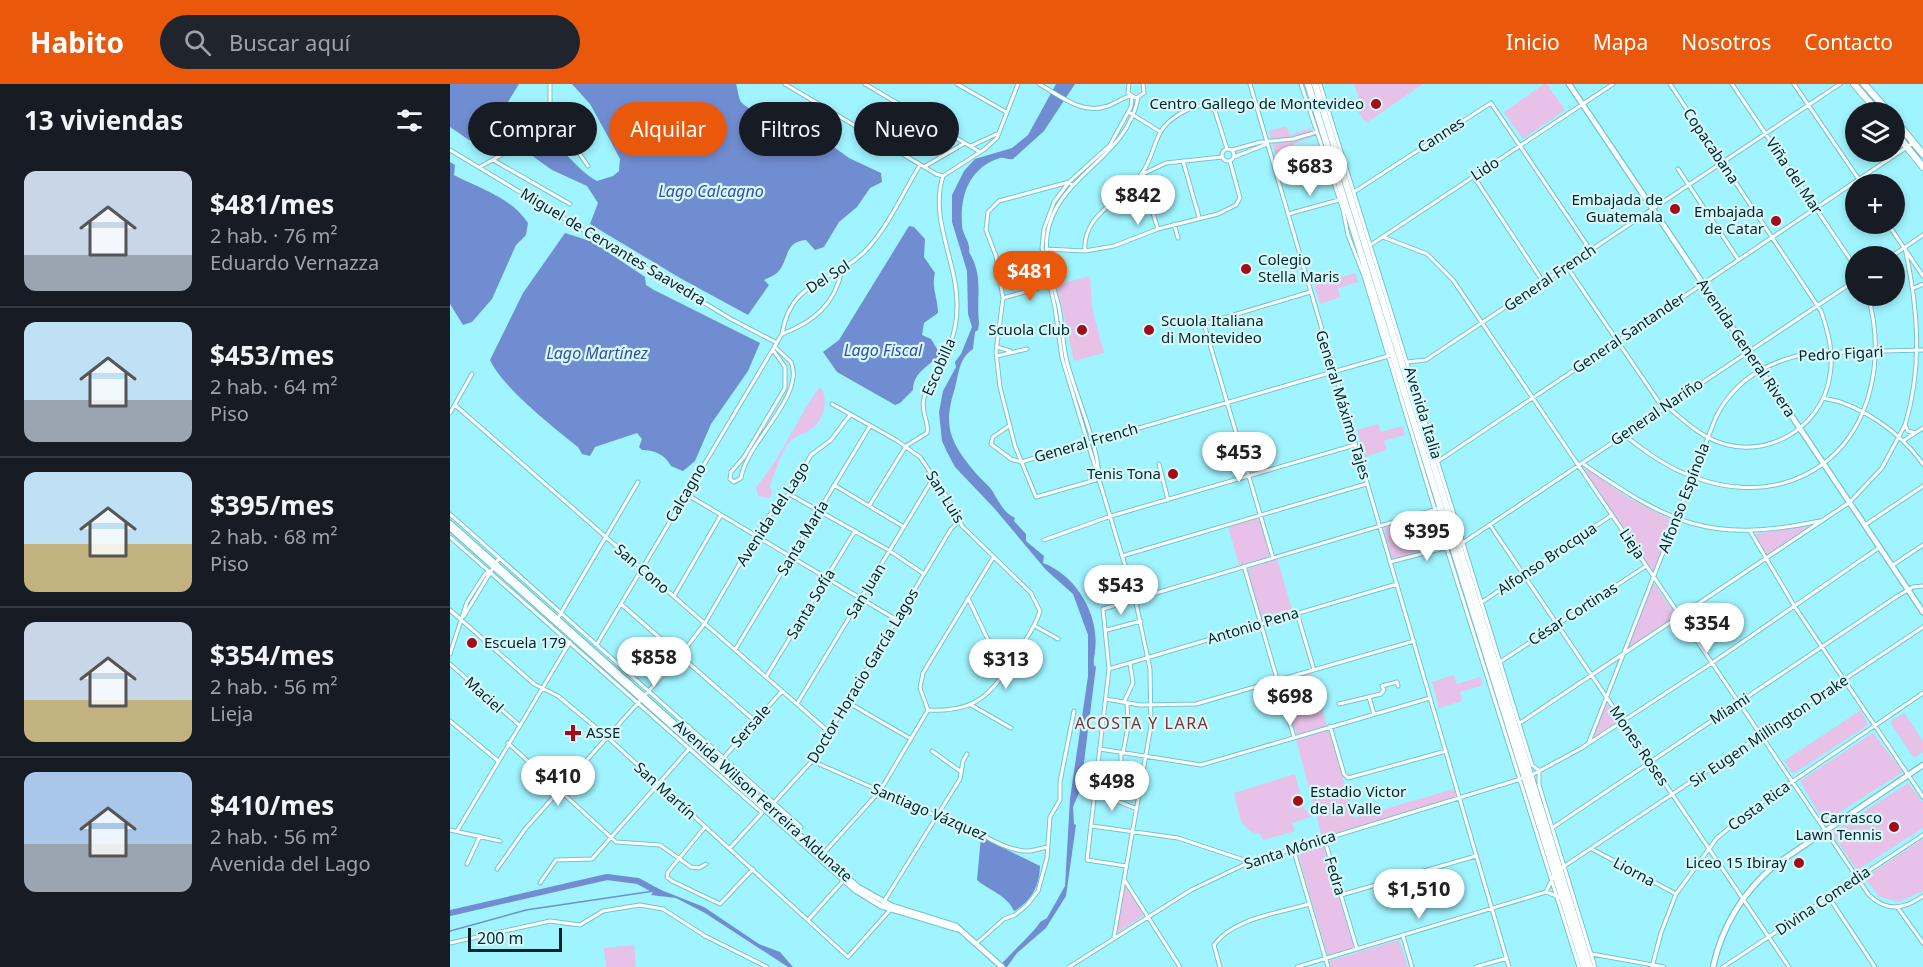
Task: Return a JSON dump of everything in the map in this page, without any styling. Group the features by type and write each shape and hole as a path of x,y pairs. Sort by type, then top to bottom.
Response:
{"main road":[{"name":"Avenida Italia","path":"1308,84 1435,461 1452,535 1492,682 1510,740 1521,754"},
{"name":"Avenida Italia","path":"1318,84 1352,193 1391,355 1438,509 1452,535"},
{"name":"Avenida General Rivera","path":"1569,84 1922,609"},
{"path":"1854,84 1869,102"},
{"path":"1864,84 1880,102"},
{"path":"1905,132 1923,153"},
{"path":"1905,144 1923,167"},
{"name":"Avenida Wilson Ferreira Aldunate","path":"450,522 642,698 858,887 882,904"},
{"name":"Avenida Wilson Ferreira Aldunate","path":"450,528 560,616 642,698 722,760 768,808 844,880 882,904 959,930 1002,967"},
{"name":"Avenida Italia","path":"1455,545 1523,743 1521,754 1526,776 1560,870 1584,967"},
{"path":"1713,967 1723,933 1743,898 1770,870 1923,765"},
{"name":"Avenida Italia","path":"1560,870 1560,897 1588,953 1590,967"}],"street":[{"path":"550,84 550,102"},
{"path":"785,84 922,166 944,176 993,143 1000,132 1018,84"},
{"path":"866,84 980,152"},
{"path":"957,84 1006,112"},
{"path":"1039,84 1080,106 1099,108 1124,98 1138,98"},
{"path":"1124,98 1129,84"},
{"path":"1114,937 1147,756 1152,705 1148,657 1135,598 1078,404 1062,358 1044,248 1049,212 1071,183 1110,145 1138,98 1144,93 1143,84"},
{"name":"General Máximo Tajes","path":"1250,84 1509,967"},
{"name":"Avenida Italia","path":"1302,84 1348,235 1364,248 1407,362 1435,461 1455,545 1482,602 1523,743"},
{"name":"Lido","path":"1364,248 1612,84"},
{"name":"Copacabana","path":"1670,84 1818,305 1826,326 1831,353 1830,374 1823,398 1815,414 1801,429"},
{"name":"Viña del Mar","path":"1732,84 1845,252"},
{"path":"1794,84 1856,174"},
{"name":"General French","path":"1407,362 1426,360 1840,84"},
{"path":"1127,92 1131,97 1130,113"},
{"name":"Cannes","path":"1352,193 1385,175 1391,168 1491,103 1521,146"},
{"path":"1158,229 1141,175 1159,131 1172,119 1191,108 1205,105 1214,109 1227,149"},
{"path":"1130,113 1159,131"},
{"path":"971,146 1000,132"},
{"path":"1230,161 1234,157 1267,144 1317,132"},
{"path":"1222,157 1222,152 1227,149 1232,150 1261,142 1267,144"},
{"name":"General Santander","path":"1867,174 1914,142"},
{"path":"922,166 965,143"},
{"path":"1521,146 1592,251"},
{"name":"Miguel de Cervantes Saavedra","path":"450,150 775,347"},
{"path":"1232,150 1234,157"},
{"path":"480,167 500,156"},
{"path":"503,156 503,166"},
{"path":"581,156 588,166"},
{"path":"1044,248 1085,251 1114,246 1174,224 1220,213 1236,205 1240,198 1230,161 1222,157 1183,161 1159,165 1141,175 1095,218 1086,237 1085,251"},
{"path":"1149,159 1159,165"},
{"path":"493,160 570,204"},
{"path":"1183,161 1199,217"},
{"name":"Del Sol","path":"775,347 782,334 787,314 801,294 822,278 842,270 875,240 922,166"},
{"path":"1678,169 1738,260"},
{"name":"Escobilla","path":"906,446 927,433 928,424 922,414 925,397 950,347 956,325 955,274 938,202 944,176"},
{"path":"1473,177 1544,283"},
{"path":"1071,183 999,201 990,209 985,219 986,230 996,256 1003,298 996,357 1009,426 1036,497 1099,479"},
{"name":"General Santander","path":"1435,461 1533,399 1845,188"},
{"path":"1288,214 1339,200"},
{"path":"1174,224 1178,238"},
{"path":"1905,248 1923,235"},
{"name":"Lieja","path":"1383,237 1416,249 1436,261 1453,280 1856,878 1879,903 1898,908"},
{"path":"1905,248 1923,276"},
{"path":"1519,723 1622,657 1850,502 1876,475 1902,440 1914,399 1921,351 1914,288 1905,248"},
{"path":"1568,267 1665,407 1708,437 1731,445 1761,446 1779,441 1801,429"},
{"path":"782,334 805,324 825,307 836,290 842,270"},
{"path":"1914,288 1923,284"},
{"path":"1003,298 1051,285"},
{"name":"General Nariño","path":"1390,562 1455,545 1490,525 1845,287"},
{"path":"1273,558 1204,324 1310,292"},
{"path":"1623,435 1655,459 1693,477 1722,484 1760,486 1803,477 1825,464 1847,439 1863,412 1869,396 1876,352 1869,306"},
{"path":"775,347 787,374 783,400 754,436 744,458 731,472 732,481 741,478 742,469 759,439 783,400 793,382 794,370 791,362 775,347"},
{"name":"Calcagno","path":"597,644 775,347"},
{"path":"997,347 1012,352"},
{"path":"996,357 1027,349"},
{"name":"Pedro Figari","path":"1761,369 1793,357 1831,353 1921,351"},
{"name":"General French","path":"1021,462 1391,355"},
{"name":"Alfonso Espínola","path":"1589,742 1708,437 1729,396 1748,377 1761,369"},
{"path":"450,413 472,374"},
{"path":"1823,398 1841,401 1863,412 1902,440 1923,465"},
{"name":"San Luis","path":"832,404 906,446 920,457 962,526 1031,593 1040,611 1035,626"},
{"name":"San Cono","path":"454,405 830,733"},
{"name":"Avenida del Lago","path":"497,869 526,828 680,656 705,623 772,511 789,494 811,456 831,440 850,415"},
{"path":"1905,425 1908,431 1916,433"},
{"name":"Santa María","path":"735,650 870,426"},
{"path":"1009,426 993,437 991,444 1011,459 1021,462"},
{"path":"1902,440 1923,428"},
{"path":"754,436 759,439"},
{"path":"1044,540 1111,516 1355,445"},
{"path":"869,506 906,446"},
{"path":"1582,463 1627,494 1677,519 1700,527 1750,531 1821,520"},
{"path":"1159,464 1168,500"},
{"name":"San Juan","path":"797,704 934,477"},
{"path":"560,616 638,482"},
{"path":"1122,556 1366,484"},
{"path":"834,485 904,527"},
{"path":"1865,525 1923,486"},
{"path":"686,494 897,621"},
{"path":"789,494 890,551 924,574"},
{"path":"1126,866 1087,860 1109,669 1107,630 1103,609 1438,509"},
{"name":"Avenida Wilson Ferreira Aldunate","path":"450,514 495,565 570,642 642,698 690,748 768,808 801,827"},
{"path":"674,596 721,515"},
{"name":"Alfonso Brocqua","path":"1482,602 1612,515"},
{"name":"Doctor Horacio García Lagos","path":"729,848 812,761 849,703 924,574 960,520"},
{"name":"Mones Roses","path":"1490,525 1789,967"},
{"name":"Santa Sofía","path":"766,677 855,531"},
{"path":"1750,531 1795,607 1923,796"},
{"name":"Avenida Wilson Ferreira Aldunate","path":"450,537 495,565"},
{"path":"1893,566 1923,545"},
{"name":"Santa Mónica","path":"1069,967 1191,890 1250,862 1460,798 1540,771 1712,663 1880,547"},
{"path":"928,710 920,688 923,673 993,558"},
{"path":"450,654 462,620 495,565"},
{"path":"1244,566 1294,737"},
{"name":"César Cortinas","path":"1500,662 1646,566"},
{"name":"Antonio Pena","path":"1109,669 1397,584"},
{"name":"Miami","path":"1552,828 1908,590 1923,586"},
{"path":"968,598 994,656 1000,680"},
{"path":"621,604 755,721"},
{"name":"San Martín","path":"450,610 541,688 558,696 606,736 848,957 891,907"},
{"path":"1297,613 1314,670"},
{"name":"Avenida Wilson Ferreira Aldunate","path":"560,616 597,644 650,690 722,760"},
{"path":"1107,630 1141,621"},
{"path":"928,710 971,705 983,699 1000,680 1035,626 1058,639"},
{"name":"Sir Eugen Millington Drake","path":"1560,870 1923,627"},
{"path":"1106,699 1152,705 1196,704 1414,641"},
{"path":"457,831 570,642"},
{"path":"994,656 1011,663"},
{"path":"1113,800 1121,778 1122,752 1128,727 1126,703 1133,683 1130,663"},
{"name":"Maciel","path":"450,664 519,725"},
{"path":"1339,704 1381,694 1384,690 1383,686 1397,682 1398,686"},
{"name":"Sersale","path":"722,760 782,691"},
{"name":"Costa Rica","path":"1653,966 1661,933 1676,894 1709,848 1737,820 1923,693"},
{"path":"1369,697 1374,714"},
{"path":"1100,749 1201,765 1430,698"},
{"path":"983,699 984,711"},
{"path":"849,703 911,739"},
{"path":"971,705 1011,729"},
{"path":"822,855 880,791 928,710"},
{"path":"976,943 996,925 1016,915 1032,899 1041,882 1050,817 1060,800 1060,782 1074,711"},
{"path":"450,721 498,760"},
{"path":"1330,726 1344,774 1348,778 1446,751"},
{"path":"508,743 558,792 622,844 660,845 694,868 706,864"},
{"path":"540,883 556,860 592,859 690,748"},
{"path":"932,751 960,771"},
{"path":"882,904 960,779 960,771 967,754"},
{"name":"Avenida Italia","path":"1521,754 1540,771 1539,785 1552,828 1560,870"},
{"name":"Avenida Italia","path":"1521,754 1552,881 1560,897"},
{"name":"Santiago Vázquez","path":"812,761 937,816 951,819 1013,848 1032,851 1047,846"},
{"path":"1095,792 1137,809"},
{"path":"1091,826 1178,838 1250,862"},
{"path":"705,827 668,872 668,877 672,881 720,904 753,869"},
{"path":"450,830 500,841"},
{"name":"Divina Comedia","path":"1723,967 1923,835"},
{"path":"467,864 480,836"},
{"name":"Fedra","path":"1324,838 1357,949"},
{"path":"1293,848 1328,967"},
{"name":"Liorna","path":"1592,849 1676,894"},
{"path":"1341,895 1476,856"},
{"path":"1546,892 1560,870"},
{"path":"1124,879 1180,967"},
{"path":"808,920 844,880"},
{"path":"1297,967 1546,892 1560,897"},
{"path":"1923,896 1898,908 1923,943"},
{"path":"1828,897 1875,967"},
{"path":"1220,967 1215,943 1248,922 1309,904"},
{"path":"450,943 550,921 580,925 603,911 633,905 650,906 663,909 705,936 767,967"},
{"name":"Avenida Italia","path":"1574,926 1579,967"},
{"path":"1403,936 1412,967"},
{"path":"1588,953 1664,967"},
{"name":"Avenida Italia","path":"1588,953 1595,967"},
{"path":"1476,967 1507,958"},
{"path":"1706,967 1713,967"}],"shaded area":[{"name":"Centro Gallego de Montevideo","path":"1354,84 1423,84 1366,123 1355,107 1360,101"},
{"path":"1547,84 1565,110 1523,139 1504,112"},
{"path":"1286,126 1290,135 1310,128 1313,137 1294,144 1296,153 1277,159 1269,131"},
{"path":"1332,271 1335,279 1355,273 1358,282 1338,288 1340,297 1320,304 1312,276"},
{"name":"Scuola Club","path":"1090,276 1092,308 1104,353 1074,361 1057,285"},
{"path":"820,387 825,401 821,418 815,426 787,445 770,485 772,493 770,498 758,496 756,487 774,463"},
{"path":"1378,424 1381,432 1402,426 1405,435 1384,441 1387,450 1365,457 1357,430"},
{"path":"1582,469 1587,469 1627,497 1673,521 1654,571 1650,570"},
{"path":"1437,512 1448,542 1394,559 1390,557 1384,527"},
{"path":"1255,518 1260,520 1270,554 1266,558 1239,565 1228,526"},
{"path":"1806,525 1809,527 1804,532 1767,556 1753,535"},
{"path":"1277,558 1292,610 1261,619 1246,570"},
{"path":"1652,581 1677,616 1627,650"},
{"path":"1311,673 1327,726 1297,735 1280,684"},
{"path":"1454,675 1457,684 1480,677 1483,685 1460,692 1462,701 1439,708 1432,682"},
{"path":"1605,702 1617,715 1618,721 1592,739"},
{"path":"1861,710 1868,725 1793,774 1784,761"},
{"path":"1904,713 1923,741 1923,752 1914,758 1890,722"},
{"path":"1329,729 1354,818 1454,789 1457,798 1322,837 1296,739"},
{"path":"1873,733 1903,772 1824,822 1800,781"},
{"path":"1295,774 1304,808 1311,817 1292,823 1295,831 1263,840 1260,834 1248,829 1244,824 1234,793"},
{"name":"Carrasco Lawn Tennis","path":"1908,783 1923,802 1923,828 1857,870 1833,835 1834,831"},
{"path":"1923,839 1923,891 1899,902 1880,897 1864,878"},
{"path":"1318,842 1323,844 1353,945 1353,949 1328,957 1297,851"},
{"path":"1124,887 1128,889 1144,915 1119,932 1116,928"},
{"path":"1399,940 1408,967 1330,967 1329,961"},
{"path":"634,945 636,967 606,967 604,948"}],"water":[{"path":"450,84 519,84 508,102 468,102 468,139 450,127"},
{"name":"Lago Calcagno","path":"572,84 736,84 742,102 739,102 739,156 842,156 842,153 881,173 882,182 870,188 857,207 839,222 824,247 815,250 806,240 791,246 780,270 764,280 769,285 748,315 680,278 590,224 598,203 587,186 552,170 532,156 567,156 597,181 613,176 619,171 618,156 727,156 727,102 609,102 609,138 597,117 597,102 588,102"},
{"path":"1056,84 1075,84 1044,131 1013,159 1000,158 981,168 965,193 962,229 978,278 979,323 978,330 975,332 973,349 962,361 949,412 951,432 959,451 976,474 991,489 1005,510 1015,518 1014,521 1026,534 1026,541 1044,556 1043,563 1066,577 1075,587 1089,610 1096,637 1094,665 1096,667 1090,714 1086,721 1088,730 1081,788 1073,807 1074,824 1076,825 1066,896 1046,928 1017,953 1007,967 999,967 1040,922 1047,918 1065,886 1070,799 1088,676 1088,635 1073,594 1046,570 994,508 955,467 942,441 939,412 943,391 956,367 955,362 961,354 972,327 968,314 967,271 952,222 952,195 964,171 975,159 1012,148 1028,135"},
{"path":"450,162 455,165 454,175 504,200 528,223 526,235 516,245 492,299 472,322 463,325 450,304"},
{"name":"Lago Fiscal","path":"909,226 914,227 925,239 924,257 935,273 938,313 924,323 922,335 931,339 940,354 916,378 913,390 895,405 837,372 823,352 839,340"},
{"name":"Lago Martínez","path":"565,233 593,242 645,277 646,285 654,290 760,343 748,371 711,424 695,461 683,471 671,466 659,454 642,450 639,447 642,439 637,433 595,447 590,456 582,454 578,447 517,395 496,371 490,360 523,293"},
{"path":"981,837 1040,866 1038,880 1030,898 1014,911 1007,901 977,880"},
{"path":"656,888 704,907 759,944 780,952 793,967 788,967 705,913 676,898 651,895"}],"waterway":[{"path":"450,913 607,877 638,881 660,893"},
{"path":"450,931 526,910 654,891"}],"place":[{"name":"Centro Gallego de Montevideo","path":"1376,104"},
{"name":"Embajada de Guatemala","path":"1675,209"},
{"name":"Embajada de Catar","path":"1776,221"},
{"name":"Colegio Stella Maris","path":"1246,269"},
{"name":"Scuola Club","path":"1082,330"},
{"name":"Scuola Italiana di Montevideo","path":"1149,330"},
{"name":"Tenis Tona","path":"1173,474"},
{"name":"Escuela 179","path":"472,643"},
{"name":"ASSE","path":"573,733"},
{"name":"Estadio Victor de la Valle","path":"1298,801"},
{"name":"Carrasco Lawn Tennis","path":"1894,827"},
{"name":"Liceo 15 Ibiray","path":"1799,863"}],"district":[{"name":"ACOSTA Y LARA","path":"1142,723"}]}
